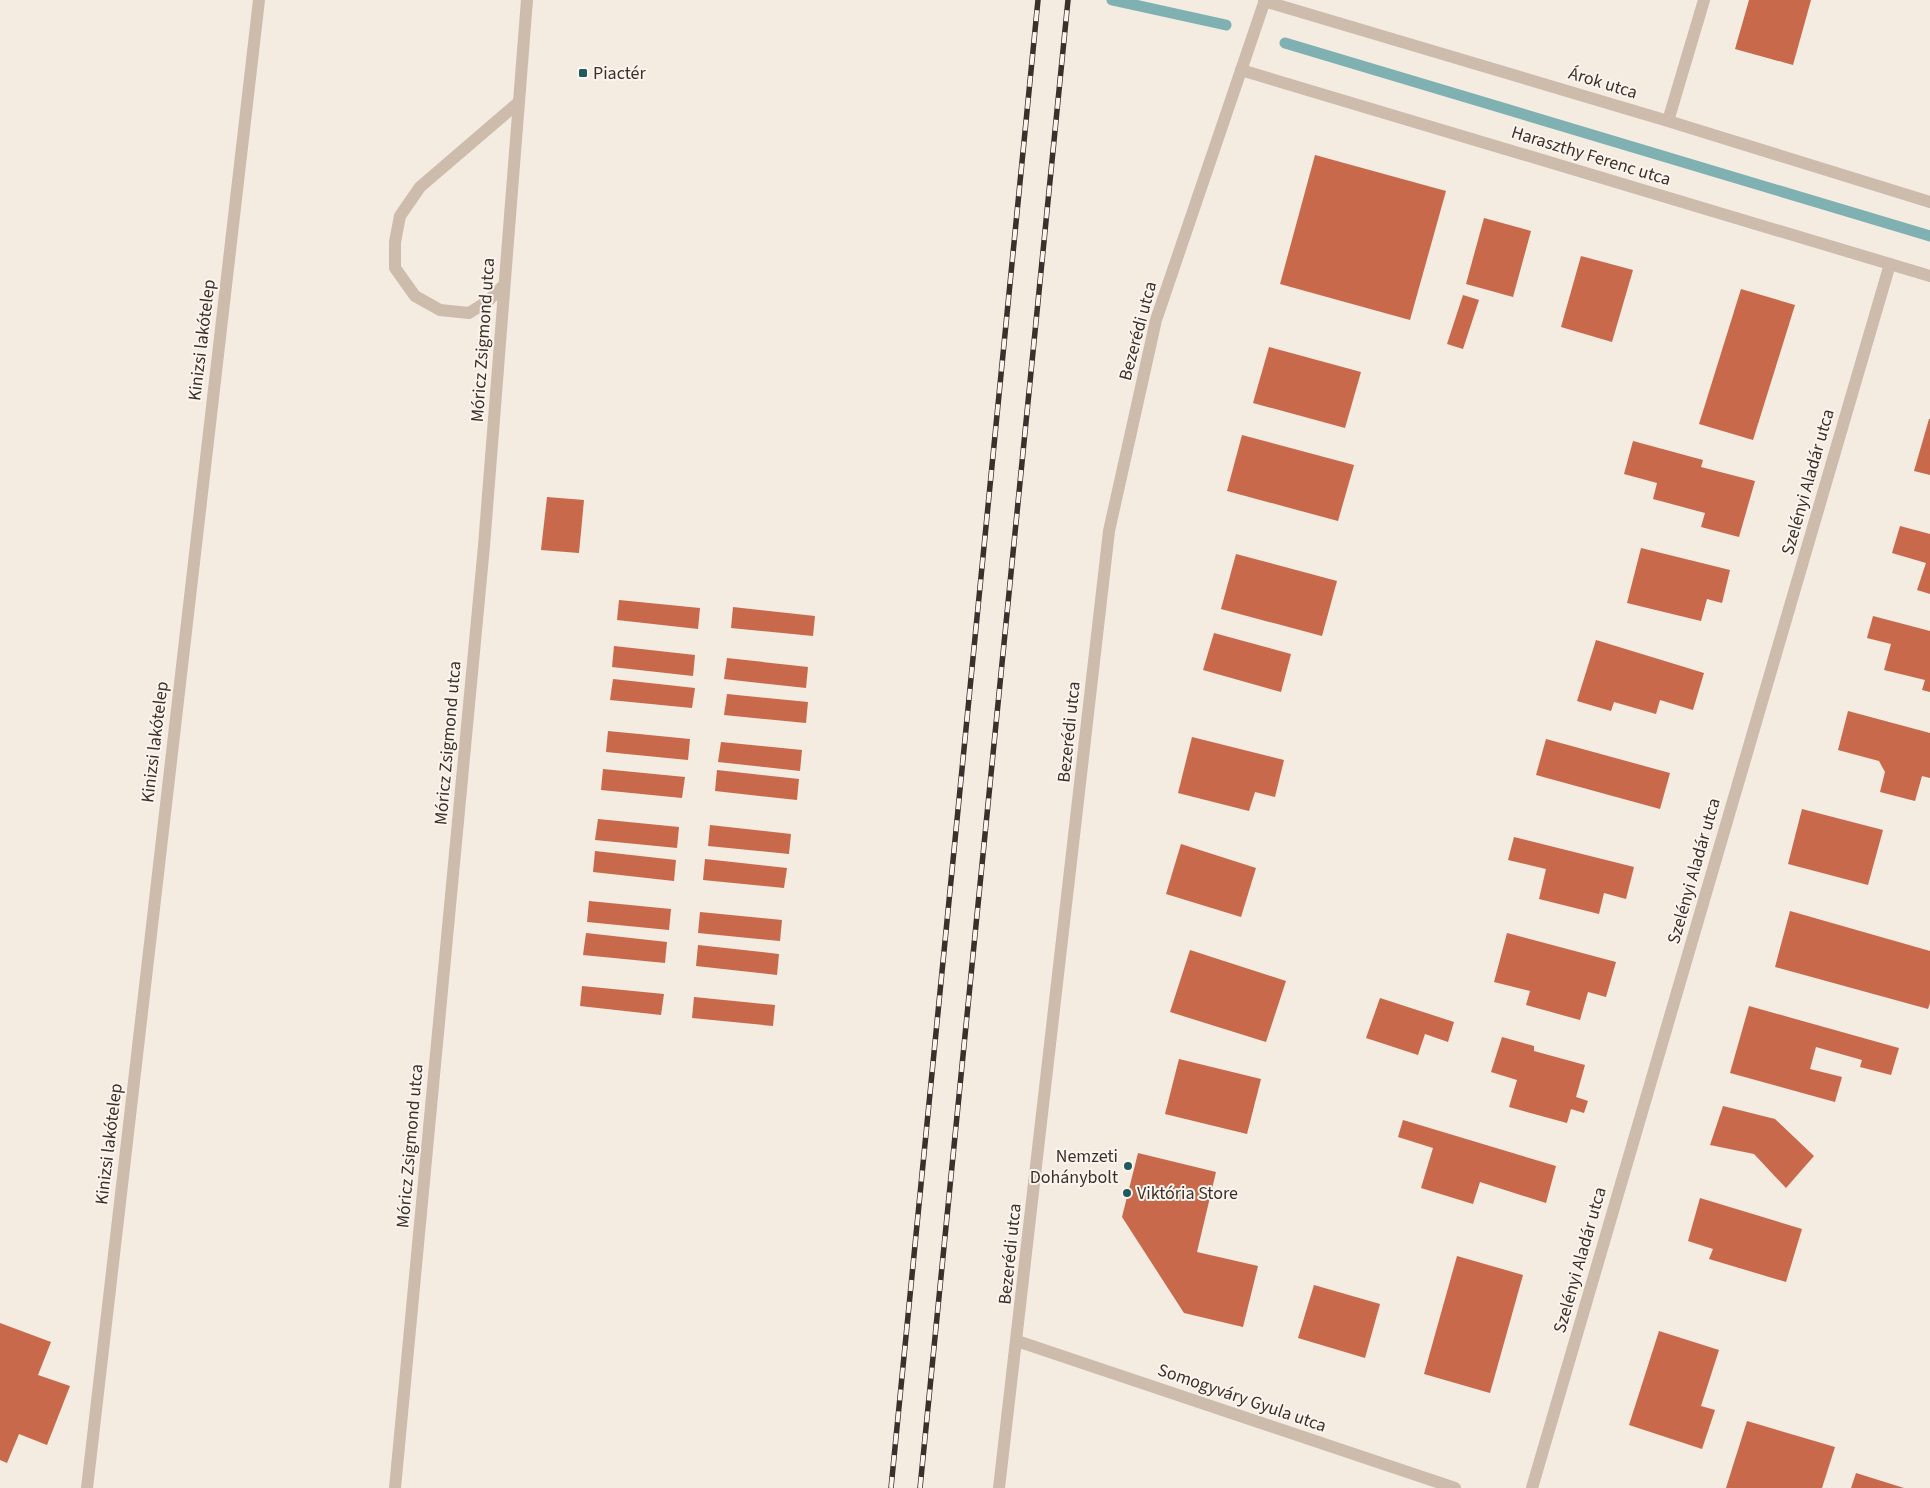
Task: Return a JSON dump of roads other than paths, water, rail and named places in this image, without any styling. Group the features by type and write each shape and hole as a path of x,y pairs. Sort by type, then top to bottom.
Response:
{"street":[{"name":"Kinizsi lakótelep","path":"86,1488 259,0"},
{"name":"Móricz Zsigmond utca","path":"396,1488 484,546 527,0"},
{"path":"1668,121 1704,0"},
{"name":"Árok utca","path":"1264,1 1668,121 1930,202"},
{"name":"Bezerédi utca","path":"999,1488 1109,531 1156,320 1264,1"},
{"name":"Haraszthy Ferenc utca","path":"1241,70 1930,276"},
{"path":"504,284 488,301 468,313 440,310 415,296 394,268 395,242 400,216 420,187 519,102"},
{"name":"Szelényi Aladár utca","path":"1532,1488 1890,264"},
{"name":"Somogyváry Gyula utca","path":"1017,1341 1455,1488"}],"waterway":[{"path":"1112,0 1226,25"},
{"path":"1285,43 1930,236"}],"railway":[{"path":"891,1488 1038,0"},
{"path":"920,1488 1068,0"}],"place":[{"name":"Piactér","path":"583,73"},
{"name":"Nemzeti Dohánybolt","path":"1128,1166"},
{"name":"Viktória Store","path":"1127,1193"}]}
